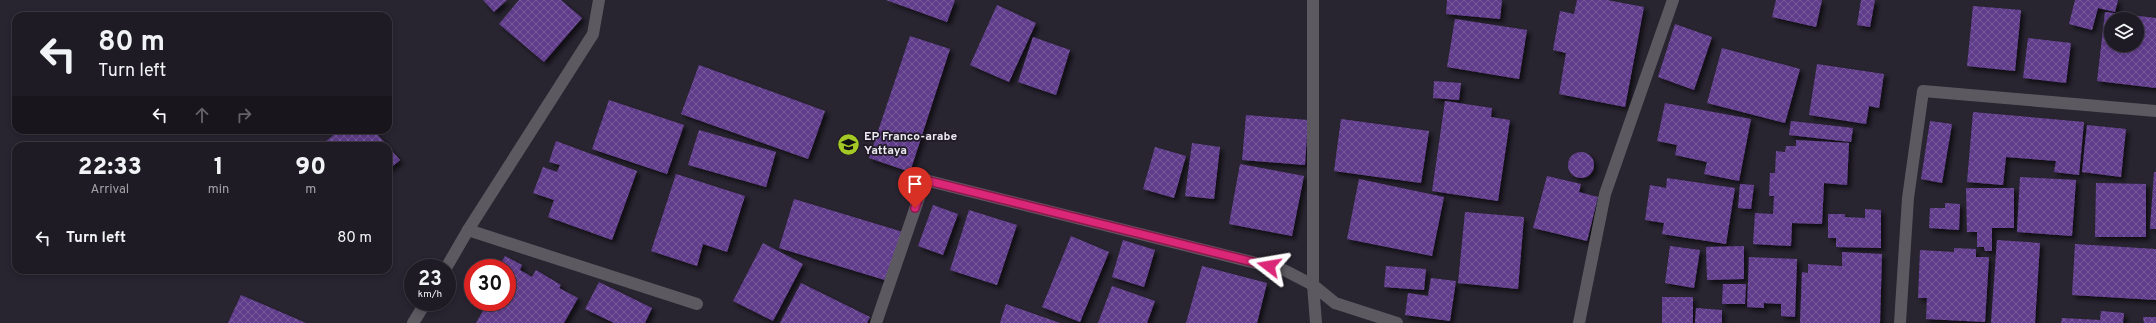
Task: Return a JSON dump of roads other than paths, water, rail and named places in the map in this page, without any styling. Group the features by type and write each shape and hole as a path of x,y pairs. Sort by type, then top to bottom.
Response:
{"street":[{"path":"451,259 468,230 593,34 599,0"},
{"path":"1313,0 1313,285 1316,323"},
{"path":"1579,323 1605,194 1673,0"},
{"path":"1900,323 1908,198 1923,91 2156,110"},
{"path":"876,323 925,180 1284,270 1313,285 1335,303 1397,323"},
{"path":"468,230 697,304"},
{"path":"414,323 421,311"}],"place":[{"name":"EP Franco-arabe Yattaya","path":"848,144"}]}
